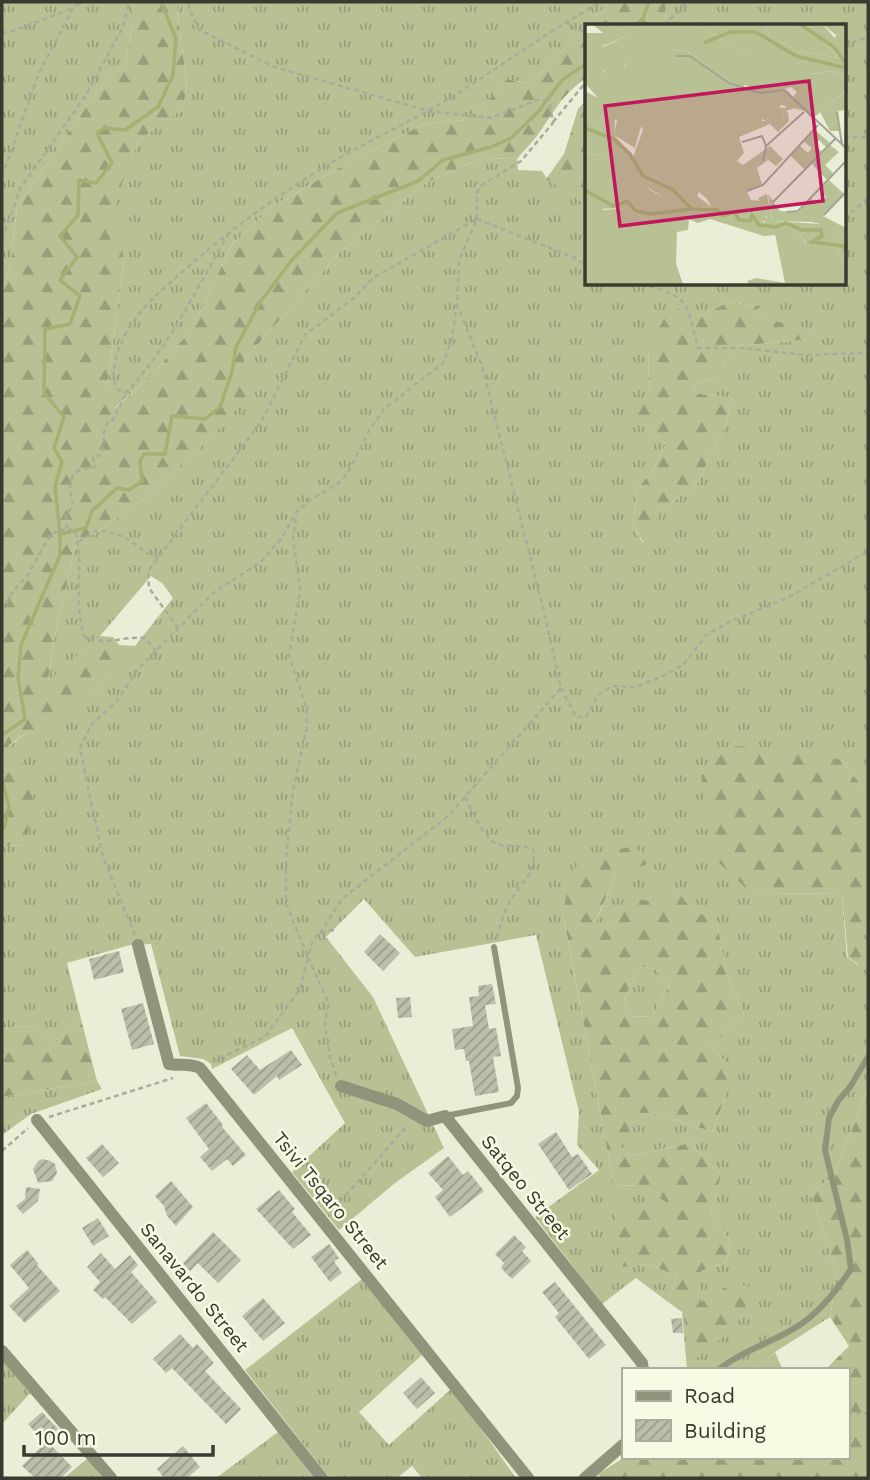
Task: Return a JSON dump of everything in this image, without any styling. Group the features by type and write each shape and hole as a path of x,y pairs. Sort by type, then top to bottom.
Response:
{"street":[{"name":"Tsivi Tsqaro Street","path":"138,945 169,1064 179,1066 191,1063 200,1068 528,1478"},
{"path":"341,1086 397,1104 427,1121 444,1116"},
{"name":"Satqeo Street","path":"444,1116 642,1363 643,1368"},
{"name":"Sanavardo Street","path":"37,1121 322,1478"},
{"path":"2,1351 111,1478"},
{"path":"586,1478 622,1446"}],"lane":[{"path":"444,1116 511,1102 517,1096 518,1088 494,947"},
{"path":"720,1368 731,1359 803,1323 834,1294 851,1269 847,1240 824,1150 829,1118 868,1057"}],"path":[{"path":"2,33 73,8 82,2"},
{"path":"2,239 21,187 86,95 123,27 129,2"},
{"path":"187,2 198,29 274,67 429,111 491,118 538,100 545,100 550,105 552,123"},
{"path":"127,392 118,390 113,383 121,340 141,309 229,233 267,204 338,159 429,111 565,22 602,2"},
{"path":"673,2 686,5"},
{"path":"668,24 667,22 690,2"},
{"path":"2,177 38,75 73,8"},
{"path":"565,22 585,32"},
{"path":"846,44 868,37"},
{"path":"138,945 128,914 103,857 80,748 91,725 117,701 138,669 213,593 261,562 281,539 297,511 337,484 348,473 367,434 384,410 443,363 452,339 459,260 477,219 477,193 482,185 521,161 585,83"},
{"path":"846,137 868,137"},
{"path":"846,217 868,199"},
{"path":"477,219 585,264"},
{"path":"178,628 149,588 148,571 261,422 305,335 354,298 373,278 477,219"},
{"path":"67,528 66,515 73,505 70,495 72,477 78,470 95,467 93,457 101,455 104,430 112,421 127,392 169,339 229,233"},
{"path":"644,285 681,297 687,305 698,348 743,348 805,355 868,353"},
{"path":"457,304 482,366 561,688 576,717 586,717 599,694 613,686 636,687 663,676 683,665 705,636 727,623 791,596 868,551"},
{"path":"297,511 293,537 300,590 289,656 306,707 307,727 293,790 286,859 286,904 328,1002 325,1025 330,1058 341,1086"},
{"path":"2,611 13,591 27,576 51,534 67,528 75,531 79,542 78,607 79,621 85,638 106,643 119,638 145,638 156,651"},
{"path":"79,542 97,530 114,533 132,542 145,554 158,556"},
{"path":"308,957 313,940 342,899 448,816 561,688"},
{"path":"465,797 481,827 495,843 533,849 534,858 528,877 508,904 494,947"},
{"path":"320,933 334,930"},
{"path":"340,1202 412,1121 427,1121"},
{"path":"849,1414 868,1413"}],"green space":[{"path":"2,2 132,2 132,25 126,61 97,91 17,208 10,269 2,291"},
{"path":"132,2 176,2 187,84 183,109 139,140 116,199 124,261 108,378 115,408 147,380 192,329 231,246 272,207 335,170 424,124 463,120 479,110 507,79 530,84 585,27 585,79 565,97 517,159 481,158 426,183 340,252 244,360 253,391 207,441 140,502 75,547 55,635 48,681 100,636 113,637 119,645 136,646 93,695 48,737 31,730 8,746 23,763 33,794 26,845 2,846 2,291 10,269 17,208 97,91 126,61 132,25"},
{"path":"176,2 609,2 530,84 507,79 479,110 463,120 424,124 335,170 272,207 231,246 192,329 147,380 114,408 108,378 124,261 115,199 139,140 183,108 187,84"},
{"path":"609,2 666,2 665,24 588,24"},
{"path":"666,2 868,2 868,793 841,760 751,893 842,894 847,957 858,965 868,915 868,1087 835,1174 811,1194 837,1275 830,1317 775,1352 757,1368 687,1368 682,1312 696,1358 701,1271 727,1262 730,1241 711,1215 721,1175 690,1143 630,1156 620,1147 625,1113 654,1113 713,1132 727,1090 727,1063 710,1047 744,1014 726,973 717,923 691,909 676,888 611,927 595,923 616,876 635,846 563,914 614,1186 639,1185 667,1202 623,1266 648,1264 677,1276 668,1302 636,1278 602,1304 535,1217 599,1170 577,1145 579,1112 536,935 415,957 364,899 326,937 373,997 444,1148 395,1183 339,1230 292,1172 345,1123 292,1028 212,1069 211,1064 203,1059 180,1056 151,944 130,945 67,963 81,1019 55,1041 28,1026 2,1029 2,846 26,845 23,763 8,747 31,730 93,695 173,598 162,583 151,576 100,636 48,682 55,635 75,547 140,502 207,441 252,391 244,360 340,252 426,183 481,158 517,159 518,170 542,171 547,179 585,203 585,285 846,285 846,24 665,24","holes":["729,302 760,306 751,315 816,333 801,340 737,346 716,377 695,385 694,393 732,398 726,423 697,484 660,511 643,543 633,525 637,489 652,471 666,444 642,423 648,393 649,346 697,317"]},
{"path":"585,101 585,203 546,179 564,154 578,109"},
{"path":"729,302 761,306 751,315 818,332 802,340 737,346 716,377 695,385 694,393 732,398 726,423 697,484 660,511 644,543 633,525 637,489 652,471 666,444 631,410 648,393 649,346 671,306 697,317"},
{"path":"730,746 799,748 841,760 868,793 868,915 859,965 848,957 842,894 751,893 712,856 701,776"},
{"path":"635,846 650,863 616,876 595,922 611,927 627,895 647,901 676,888 691,909 717,922 726,973 744,1014 710,1047 727,1063 727,1090 713,1132 654,1113 625,1113 631,1137 620,1146 630,1156 690,1143 721,1175 711,1215 730,1241 727,1262 701,1271 701,1302 732,1283 755,1288 735,1328 695,1359 682,1312 668,1302 677,1276 648,1264 623,1267 615,1211 666,1202 639,1185 614,1186 563,914 568,884 581,856","holes":["640,966 655,969 670,984 653,1016 631,1017 624,999"]},
{"path":"640,966 655,969 670,984 653,1016 631,1017 624,999"},
{"path":"81,1019 97,1081 2,1097 2,1029 28,1026 55,1041"},
{"path":"97,1081 102,1089 31,1114 2,1135 2,1097"},
{"path":"868,1087 868,1478 601,1478 598,1474 622,1459 849,1459 849,1368 827,1368 849,1346 830,1317 837,1275 811,1194 835,1174"},
{"path":"362,1279 422,1355 359,1412 389,1445 452,1388 516,1478 422,1478 412,1466 397,1478 330,1478 245,1370"},
{"path":"775,1352 782,1368 757,1368"},
{"path":"2,1356 33,1390 2,1424"},
{"path":"278,1432 314,1478 216,1478"},
{"path":"88,1458 102,1478 64,1478"}],"building":[{"path":"380,934 400,953 383,971 364,952"},
{"path":"119,951 124,972 94,980 89,959"},
{"path":"492,984 496,1004 485,1005 489,1029 496,1028 501,1056 493,1057 499,1092 475,1096 469,1061 466,1061 464,1049 455,1050 452,1029 473,1026 469,997 479,996 478,986"},
{"path":"410,997 412,1017 398,1018 396,998"},
{"path":"143,1003 154,1044 132,1050 121,1009"},
{"path":"291,1050 302,1065 279,1080 277,1076 254,1095 231,1069 247,1055 260,1070"},
{"path":"206,1103 246,1155 233,1166 227,1159 212,1171 200,1157 209,1149 186,1118"},
{"path":"556,1132 572,1157 578,1154 592,1174 569,1190 538,1144"},
{"path":"102,1144 119,1163 103,1177 86,1158"},
{"path":"448,1156 463,1175 468,1171 484,1191 450,1217 435,1197 443,1190 428,1173"},
{"path":"42,1159 55,1164 57,1173 52,1181 38,1183 33,1169"},
{"path":"171,1181 193,1207 176,1226 155,1196"},
{"path":"26,1187 40,1189 38,1201 23,1214 16,1206 25,1199"},
{"path":"279,1190 295,1209 292,1212 311,1235 293,1249 256,1209"},
{"path":"98,1218 109,1236 93,1246 82,1228"},
{"path":"213,1232 241,1260 218,1283 198,1263 190,1271 183,1263"},
{"path":"514,1235 526,1247 522,1251 531,1261 512,1279 501,1268 504,1263 495,1254"},
{"path":"329,1244 339,1258 334,1261 342,1273 330,1282 311,1257"},
{"path":"27,1250 60,1291 25,1323 9,1306 29,1288 10,1265"},
{"path":"101,1253 115,1269 130,1255 138,1265 131,1272 157,1302 132,1324 105,1297 103,1299 93,1290 100,1282 87,1267"},
{"path":"555,1282 606,1345 589,1359 555,1317 559,1313 542,1292"},
{"path":"263,1298 285,1323 263,1341 242,1316"},
{"path":"682,1318 683,1333 673,1333 671,1319"},
{"path":"180,1334 193,1348 197,1344 214,1363 205,1371 241,1409 226,1424 172,1368 166,1373 153,1359"},
{"path":"421,1377 435,1393 417,1409 403,1393"},
{"path":"42,1412 58,1429 44,1442 28,1424"},
{"path":"47,1441 72,1467 61,1478 35,1478 22,1466"},
{"path":"183,1446 200,1467 187,1478 164,1478 157,1469"}],"waterway":[{"path":"60,534 55,486 62,462 54,448 64,417 44,393 45,329 70,324 80,296 60,280 77,257 60,236 78,215 79,180 96,183 112,163 97,133 104,128 125,130 158,107 173,75 176,39 161,2"},
{"path":"638,24 649,2"},
{"path":"2,735 25,719 18,677 21,645 60,555 60,534 86,528 92,511 117,488 129,490 142,481 140,461 144,454 165,454 172,416 205,419 220,407 232,372 236,347 261,301 291,261 337,213 418,181 443,160 491,147 511,138 538,112 562,80 585,65"},
{"path":"2,780 9,807 2,829"}]}
